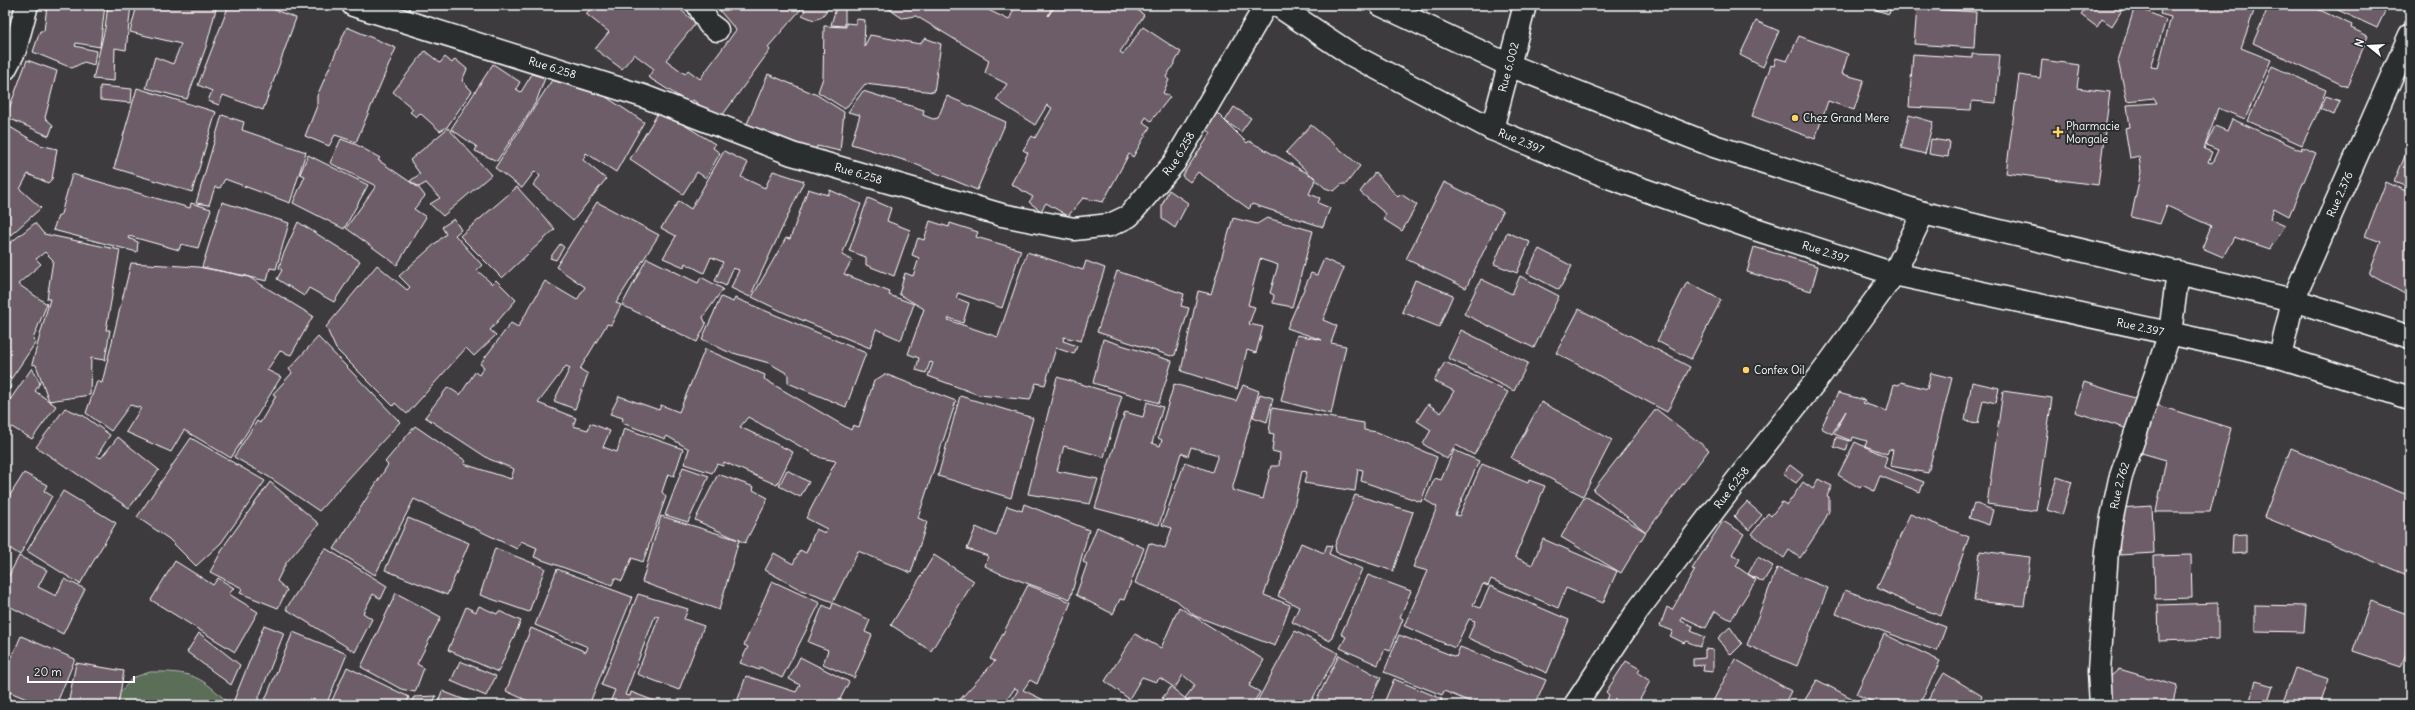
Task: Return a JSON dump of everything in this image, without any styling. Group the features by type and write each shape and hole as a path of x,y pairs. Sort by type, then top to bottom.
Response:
{"street":[{"path":"5,69 15,50 27,5"},
{"name":"Rue 6.258","path":"353,5 643,96 792,154 1002,215 1074,229 1110,225 1129,216 1174,163 1266,5"},
{"path":"698,5 709,24 718,30"},
{"name":"Rue 2.397","path":"1277,5 1352,55 1492,129 1611,178 1754,229 1894,274 2280,357 2410,398"},
{"path":"1381,5 1508,65 1714,146 1923,213 2293,300 2410,336"},
{"name":"Rue 6.002","path":"1492,129 1525,5"},
{"name":"Rue 2.376","path":"2280,357 2293,300 2410,35"},
{"name":"Rue 6.258","path":"1575,705 1638,610 1737,480 1819,377 1894,274 1923,213"},
{"name":"Rue 2.762","path":"2101,705 2099,670 2107,550 2111,522 2120,480 2170,333 2178,272"}],"green space":[{"path":"150,672 186,674 195,677 211,687 230,705 110,705 132,678"}],"building":[{"path":"47,5 105,5 100,47 76,43 75,46 96,51 94,65 84,62 72,68 33,52 40,31 44,31"},
{"path":"108,5 131,5 126,50 115,48 114,81 93,79 105,28"},
{"path":"137,5 217,5 206,47 187,99 146,88 155,57 173,64 181,44 130,32"},
{"path":"229,5 262,5 296,18 263,110 223,95 219,105 208,101 212,91 198,85"},
{"path":"383,5 411,5 406,16"},
{"path":"594,5 675,5 696,23 666,60 685,74 688,70 700,79 736,30 715,5 830,5 822,17 814,20 802,15 805,11 802,8 768,47 770,50 719,120 693,100 689,103 648,77 654,69 634,54 622,69 595,49 609,32 586,14"},
{"path":"883,5 978,5 1009,20 1015,7 1011,5 1053,5 1048,16 1056,5 1131,5 1144,15 1120,52 1123,54 1143,27 1181,52 1166,77 1169,80 1163,93 1170,97 1151,121 1146,117 1143,122 1150,127 1133,157 1129,154 1103,202 1083,198 1068,216 1046,203 1041,211 1029,202 1033,197 1011,184 1028,153 1023,150 1032,136 1035,138 1052,108 1047,105 1035,125 996,100 1007,84 985,73 989,60 916,16 902,18"},
{"path":"1878,5 1892,5 1889,14 1876,10"},
{"path":"2083,5 2125,5 2112,26 2102,19 2097,27 2081,15 2087,7"},
{"path":"2162,5 2256,5 2241,48 2271,60 2245,119 2218,108 2204,149 2212,152 2208,162 2212,163 2218,150 2206,145 2215,126 2227,131 2232,119 2301,150 2302,147 2316,153 2289,216 2274,208 2270,219 2285,226 2270,249 2234,237 2223,257 2202,248 2211,226 2167,206 2160,224 2131,217 2141,172 2139,156 2130,158 2125,128 2130,127 2127,105 2157,103 2154,98 2127,101 2118,61 2135,6 2166,20 2151,67 2158,68 2171,17 2160,14"},
{"path":"2269,5 2281,8 2282,5 2309,5 2352,25 2351,28 2368,36 2347,87 2253,43"},
{"path":"2327,5 2388,5 2377,28"},
{"path":"836,8 845,8 845,26 831,25"},
{"path":"1917,8 1976,12 1974,48 1914,44"},
{"path":"856,19 865,20 864,47 870,35 920,44 925,38 941,44 934,92 865,84 845,109 818,92 823,78 824,26 846,27 846,23 856,24"},
{"path":"1756,21 1779,31 1763,67 1740,55"},
{"path":"347,27 396,48 356,142 335,135 329,146 305,136 317,106 317,96"},
{"path":"1799,36 1848,54 1842,74 1864,80 1854,110 1828,101 1815,139 1752,116 1771,65 1774,66 1776,58 1787,61"},
{"path":"425,51 440,63 445,57 452,63 455,59 467,69 462,81 472,91 447,127 440,131 420,113 416,117 410,112 413,109 393,92"},
{"path":"1913,54 1972,58 1972,54 2000,55 1996,103 1972,101 1971,110 1909,107"},
{"path":"27,60 57,71 45,118 53,125 49,136 6,117"},
{"name":"Pharmacie Mongale","path":"2042,60 2080,65 2077,88 2110,92 2098,185 2006,173 2019,75 2040,78"},
{"path":"493,64 520,82 516,89 521,92 532,74 545,78 536,102 497,161 475,151 477,147 451,129"},
{"path":"2272,66 2326,90 2317,114 2302,145 2248,121"},
{"path":"768,74 817,95 844,112 840,151 817,146 815,151 747,124"},
{"path":"552,80 588,91 591,87 644,122 616,172 586,153 583,160 606,179 573,221 533,185 540,176 535,171 522,188 495,168"},
{"path":"100,86 132,89 131,103 100,100"},
{"path":"137,88 216,112 192,192 114,168"},
{"path":"863,91 924,110 923,115 933,119 938,118 947,96 1006,122 977,190 910,162 851,144 860,115 848,112"},
{"path":"2326,96 2340,101 2334,115 2320,109"},
{"path":"1234,107 1251,118 1241,132 1225,121"},
{"path":"660,110 715,144 713,148 720,153 706,178 697,172 683,194 630,159"},
{"path":"1217,113 1247,143 1249,141 1316,178 1309,194 1320,198 1318,203 1330,208 1323,227 1252,204 1249,209 1198,172 1190,182 1182,176 1211,133 1204,127"},
{"path":"222,115 244,122 242,130 306,152 290,203 225,179 220,188 215,187 209,205 196,203"},
{"path":"1909,115 1933,122 1925,154 1901,148"},
{"path":"5,124 40,145 57,149 52,179 48,183 28,174 20,189 41,208 5,240"},
{"path":"1311,125 1360,166 1346,184 1342,184 1334,191 1325,188 1286,152"},
{"path":"448,128 491,175 443,216 430,204 440,198 426,183 419,187 410,181 420,174 410,160"},
{"path":"341,139 357,145 380,158 378,160 419,188 425,196 414,209 426,217 397,265 346,228 376,186 330,163"},
{"path":"1931,139 1950,142 1948,157 1929,154"},
{"path":"2410,144 2410,188 2394,182"},
{"path":"724,151 748,163 741,177 765,188 773,171 804,181 750,297 731,288 739,270 733,268 726,286 715,281 723,262 711,257 704,273 685,263 684,267 663,258 676,236 661,228 679,201 691,209"},
{"path":"308,155 368,185 344,229 293,203 305,176 300,174"},
{"path":"1375,172 1398,197 1401,194 1417,205 1402,231 1383,219 1386,214 1360,192"},
{"path":"72,174 190,208 191,203 211,209 198,248 181,244 179,250 129,236 128,238 138,242 137,252 53,230 58,216 61,214"},
{"path":"1444,182 1503,211 1466,288 1406,259"},
{"path":"2386,182 2410,193 2410,297 2369,274 2381,242 2365,236"},
{"path":"517,187 555,229 502,278 460,236"},
{"path":"808,189 828,195 830,190 861,204 842,255 852,260 844,274 890,292 889,295 914,304 901,340 876,329 870,348 785,313 752,297 786,238 790,239"},
{"path":"1169,190 1188,203 1175,228 1162,219 1162,205"},
{"path":"868,198 891,208 887,221 910,230 894,276 866,265 866,257 849,251"},
{"path":"222,202 289,223 276,269 270,268 267,281 202,267"},
{"path":"597,202 659,235 616,303 621,305 611,325 607,324 580,369 588,374 575,409 554,401 570,368 566,366 538,403 576,418 573,426 588,430 590,423 610,431 603,447 617,452 624,428 683,449 674,476 668,474 662,492 666,497 643,562 632,558 622,581 615,578 612,585 534,557 537,548 521,541 517,549 414,499 375,575 334,549 388,465 385,462 415,426 466,461 464,464 511,479 514,469 489,459 425,417 448,387 460,395 475,372 479,375 484,367 480,364 511,323 518,327 545,281 577,300 585,287 556,267"},
{"path":"1233,218 1257,224 1267,218 1313,231 1292,307 1273,303 1274,295 1270,293 1278,265 1260,259 1248,305 1255,307 1249,324 1263,327 1256,353 1247,350 1237,389 1181,371 1198,291 1211,294"},
{"path":"454,219 461,230 455,235 482,265 477,270 492,284 496,280 516,300 490,330 496,335 474,356 466,348 407,414 395,403 393,406 336,349 326,327 377,265 407,290 410,287 399,276 446,234 442,227"},
{"path":"930,221 949,227 950,223 978,232 976,237 1021,250 1002,308 958,293 956,298 969,303 963,323 949,318 948,320 998,337 1027,252 1083,270 1086,261 1105,268 1081,341 1064,337 1063,341 1077,346 1074,354 1056,348 1045,385 1036,383 1030,400 979,395 928,376 933,363 930,362 926,373 916,370 919,358 908,354 924,309 899,294 905,273 913,276 919,258 912,255 918,238 924,240"},
{"path":"298,222 360,261 334,302 309,288 304,296 277,279 282,270 279,268 283,255"},
{"path":"35,223 44,234 120,250 106,330 110,330 105,360 91,358 90,395 49,401 36,365 32,364 50,299 47,299 53,260 45,252 36,259 41,264 18,284 47,304 33,339 36,342 11,379 5,373 5,247"},
{"path":"1507,232 1530,242 1517,273 1494,264"},
{"path":"560,244 564,247 556,260 550,258"},
{"path":"1754,247 1818,266 1811,291 1747,272"},
{"path":"1539,249 1572,266 1559,290 1527,273"},
{"path":"647,258 698,283 701,277 723,289 703,317 706,324 697,342 622,305"},
{"path":"1324,259 1344,268 1323,320 1337,326 1331,343 1346,346 1331,414 1281,401 1297,335 1322,340 1287,328 1311,273 1317,275"},
{"path":"131,263 198,267 247,276 313,316 291,355 280,351 267,370 281,377 231,458 184,430 171,452 126,432 141,408 130,405 111,431 86,413 97,381 102,383"},
{"path":"1117,271 1184,294 1181,306 1189,308 1175,355 1171,356 1097,332"},
{"path":"1520,276 1559,296 1534,348 1464,314 1481,279 1512,294"},
{"path":"1415,280 1453,295 1439,327 1402,312"},
{"path":"1687,282 1721,300 1691,359 1657,341"},
{"path":"721,297 733,302 735,298 866,353 846,407 788,383 788,374 769,363 726,351 702,339"},
{"path":"1579,309 1690,367 1667,412 1556,353"},
{"path":"1461,330 1528,363 1514,391 1448,358"},
{"path":"318,337 400,422 319,511 269,477 234,457 257,421 260,423 276,396 273,394 292,373 289,369"},
{"path":"1103,339 1172,361 1159,403 1093,383"},
{"path":"705,349 765,375 764,379 851,430 853,425 859,427 874,381 885,374 956,401 918,518 927,522 911,573 858,551 833,602 801,590 765,570 774,553 793,564 800,550 806,553 816,529 825,533 827,529 806,518 836,461 821,458 748,417 740,427 793,452 777,485 724,462 723,466 717,464 712,473 684,464 689,449 667,436 665,439 622,423 623,418 610,414 619,396 659,410 661,405 679,412"},
{"path":"1445,362 1508,392 1474,455 1456,445 1447,459 1423,444 1431,430 1417,421 1428,404 1441,413 1454,391 1434,381"},
{"path":"32,368 40,383 35,391 56,406 32,439 5,423 5,407"},
{"path":"1931,373 1952,378 1928,473 1890,466 1893,450 1889,449 1887,454 1865,446 1867,441 1853,437 1852,441 1834,434 1846,411 1832,434 1821,428 1838,393 1865,400 1863,403 1887,411 1894,384 1899,385 1901,382 1927,389"},
{"path":"1057,377 1122,396 1104,457 1064,446 1057,471 1098,479 1090,504 1028,494"},
{"path":"5,380 12,385 5,395"},
{"path":"1972,382 1999,388 1996,403 1983,400 1978,423 1965,421"},
{"path":"2084,382 2140,400 2131,430 2075,412"},
{"path":"1174,384 1236,401 1243,385 1259,391 1232,490 1263,499 1271,466 1279,466 1280,453 1272,451 1274,434 1269,433 1272,408 1364,423 1364,430 1377,432 1437,457 1421,502 1361,481 1363,470 1358,469 1355,491 1304,483 1307,472 1302,471 1294,507 1264,595 1290,605 1275,646 1195,616 1176,600 1135,583 1149,543 1165,548 1172,528 1162,525 1185,462 1212,472 1218,455 1191,447 1188,456 1181,453 1159,525 1095,508 1125,412 1143,417 1147,402 1163,407 1152,443 1160,446 1162,440 1158,438"},
{"path":"2003,391 2052,398 2036,511 1987,504"},
{"path":"1260,394 1273,398 1267,422 1253,417"},
{"path":"960,396 1033,418 1011,498 938,476"},
{"path":"1541,402 1612,440 1583,496 1511,458"},
{"path":"2153,404 2231,428 2210,512 2156,512 2166,460 2138,452"},
{"path":"65,408 84,416 110,435 97,456 101,458 118,437 159,470 129,508 36,447"},
{"path":"1656,409 1709,450 1646,532 1593,490"},
{"path":"1836,437 1849,441 1846,451 1834,447"},
{"path":"191,438 265,481 221,543 196,566 169,539 137,517"},
{"path":"1855,442 1887,457 1884,467 1924,482 1920,492 1880,476 1874,491 1862,485 1860,488 1838,475"},
{"path":"2291,448 2410,496 2410,568 2407,575 2264,517"},
{"path":"1454,450 1479,461 1455,515 1459,516 1482,464 1528,483 1529,480 1545,486 1515,557 1532,565 1543,539 1617,571 1603,603 1566,588 1558,608 1491,579 1488,586 1483,584 1473,605 1480,608 1490,586 1569,620 1547,673 1468,638 1475,621 1469,619 1455,648 1404,626 1428,571 1413,567 1437,507 1425,500 1435,478 1441,480"},
{"path":"1790,465 1803,475 1796,483 1783,474"},
{"path":"683,467 709,476 688,522 665,515"},
{"path":"787,470 809,482 800,497 779,486"},
{"path":"24,473 47,485 44,491 52,496 20,555 5,545 5,503"},
{"path":"718,474 754,487 753,490 768,498 745,543 695,520"},
{"path":"2057,477 2072,482 2062,515 2047,510"},
{"path":"1818,479 1832,486 1827,496 1829,497 1829,511 1823,524 1800,558 1789,550 1784,558 1752,534 1768,513 1771,516 1782,502 1787,505 1803,482 1813,489"},
{"path":"270,482 319,524 286,563 277,581 287,590 278,608 240,593 242,588 210,572 226,543"},
{"path":"63,491 116,523 80,584 27,551"},
{"path":"1355,495 1413,512 1393,571 1336,552 1335,545"},
{"path":"1585,496 1646,532 1621,573 1561,537"},
{"path":"1747,502 1762,515 1749,530 1734,516"},
{"path":"1974,503 1993,510 1989,525 1969,518"},
{"path":"1024,504 1089,530 1070,599 999,573 985,566 988,556 967,549 976,527 996,536 1007,506 1022,511"},
{"path":"2152,506 2154,553 2120,555 2118,508"},
{"path":"1910,514 1969,537 1941,616 1912,605 1877,588"},
{"path":"661,516 739,540 719,610 642,582"},
{"path":"408,518 469,543 447,595 385,570"},
{"path":"1723,521 1744,534 1732,554 1740,559 1736,566 1756,580 1731,620 1715,611 1706,628 1682,617 1681,621 1693,626 1691,631 1705,637 1700,647 1686,641 1684,643 1670,636 1673,631 1660,626 1667,607 1672,610 1695,570 1692,569"},
{"path":"1097,527 1144,548 1124,600 1120,599 1113,614 1076,595 1087,564 1083,562"},
{"path":"2246,534 2246,553 2232,554 2233,535"},
{"path":"1301,543 1324,553 1327,545 1332,546 1329,554 1362,569 1330,641 1292,622 1299,607 1278,596"},
{"path":"325,548 387,586 381,599 373,594 363,613 372,619 355,652 286,609"},
{"path":"495,548 545,568 529,612 480,595"},
{"path":"1980,551 2030,557 2024,606 1974,601"},
{"path":"934,555 974,581 931,651 891,625"},
{"path":"2191,555 2192,598 2155,599 2154,556"},
{"path":"19,556 47,570 38,587 56,596 64,579 85,589 63,634 5,604 5,583"},
{"path":"1758,557 1773,566 1763,582 1748,574"},
{"path":"175,561 213,585 218,578 234,588 229,594 258,612 235,652 151,600"},
{"path":"1777,568 1828,588 1797,666 1747,645"},
{"path":"557,569 632,597 589,705 537,705 506,691 531,628 586,652 588,647 535,625"},
{"path":"1368,575 1411,591 1400,617 1403,619 1390,651 1385,649 1378,665 1340,648 1346,637 1341,634"},
{"path":"772,581 820,603 782,678 760,667 759,670 740,663 748,647 744,645"},
{"path":"1028,585 1071,602 1037,684 1030,680 1023,690 1054,705 1009,705 1018,690 1015,688 1003,705 955,705 995,661 990,659"},
{"path":"1845,590 1946,627 1937,651 1836,614"},
{"path":"396,593 441,617 417,664 424,668 415,692 401,689 361,667"},
{"path":"638,594 688,609 684,619 704,626 679,690 637,674 659,617 655,616 625,695 630,696 631,692 665,705 609,705 615,690 601,685"},
{"path":"2371,601 2410,615 2410,642 2401,667 2353,651"},
{"path":"833,603 870,620 865,632 872,635 854,678 823,664 828,650 808,642 823,605 831,609"},
{"path":"2218,603 2218,639 2159,641 2158,605"},
{"path":"2255,605 2306,606 2304,632 2255,631"},
{"path":"479,606 497,614 499,611 521,621 498,672 448,650 466,607 476,612"},
{"path":"1179,607 1264,660 1249,686 1260,692 1252,705 1195,705 1185,698 1195,685 1183,675 1175,688 1160,678 1156,682 1142,677 1129,699 1105,681 1135,634 1161,648"},
{"path":"264,625 284,633 256,705 246,705 234,700"},
{"path":"1730,627 1742,644 1731,655 1718,638"},
{"path":"1295,631 1338,653 1309,705 1255,705"},
{"path":"293,632 347,654 326,705 277,705 265,700"},
{"path":"199,633 240,665 231,685 187,652"},
{"path":"1884,634 1940,661 1919,705 1879,705 1856,694"},
{"path":"1399,635 1456,657 1460,647 1546,680 1535,705 1478,705 1444,691 1442,695 1384,672"},
{"path":"21,636 75,659 56,705 41,705 5,690 5,673"},
{"path":"1705,649 1713,650 1713,672 1703,671 1704,665 1693,666 1693,659 1705,658"},
{"path":"1339,655 1381,678 1368,705 1314,705"},
{"path":"800,657 849,682 838,703 834,701 833,705 736,705 746,676 796,692 800,685 789,679"},
{"path":"1735,659 1791,691 1784,705 1711,705"},
{"path":"460,661 496,676 486,696 451,681"},
{"path":"1626,661 1640,669 1638,673 1650,681 1637,705 1605,705 1609,695 1606,692"},
{"path":"76,663 124,671 118,705 68,705"},
{"path":"347,667 409,697 406,705 330,705"},
{"path":"2295,668 2329,679 2320,705 2282,705"},
{"path":"2119,669 2177,686 2172,705 2110,705 2109,678"},
{"path":"1944,673 1982,696 1977,705 1925,705"},
{"path":"1394,679 1442,699 1440,705 1383,705"},
{"path":"1817,680 1865,705 1806,705 1803,703"},
{"path":"2256,681 2273,686 2267,705 2250,700"},
{"path":"1171,687 1187,700 1184,705 1164,705 1167,702 1162,698"},
{"path":"442,691 478,705 437,705"},
{"path":"436,696 432,705 410,705 414,697"},
{"path":"7,700 17,705 5,705"},
{"path":"266,700 275,705 263,705"}],"place":[{"name":"Chez Grand Mere","path":"1795,118"},
{"name":"Pharmacie Mongale","path":"2058,132"},
{"name":"Confex Oil","path":"1746,370"}]}
